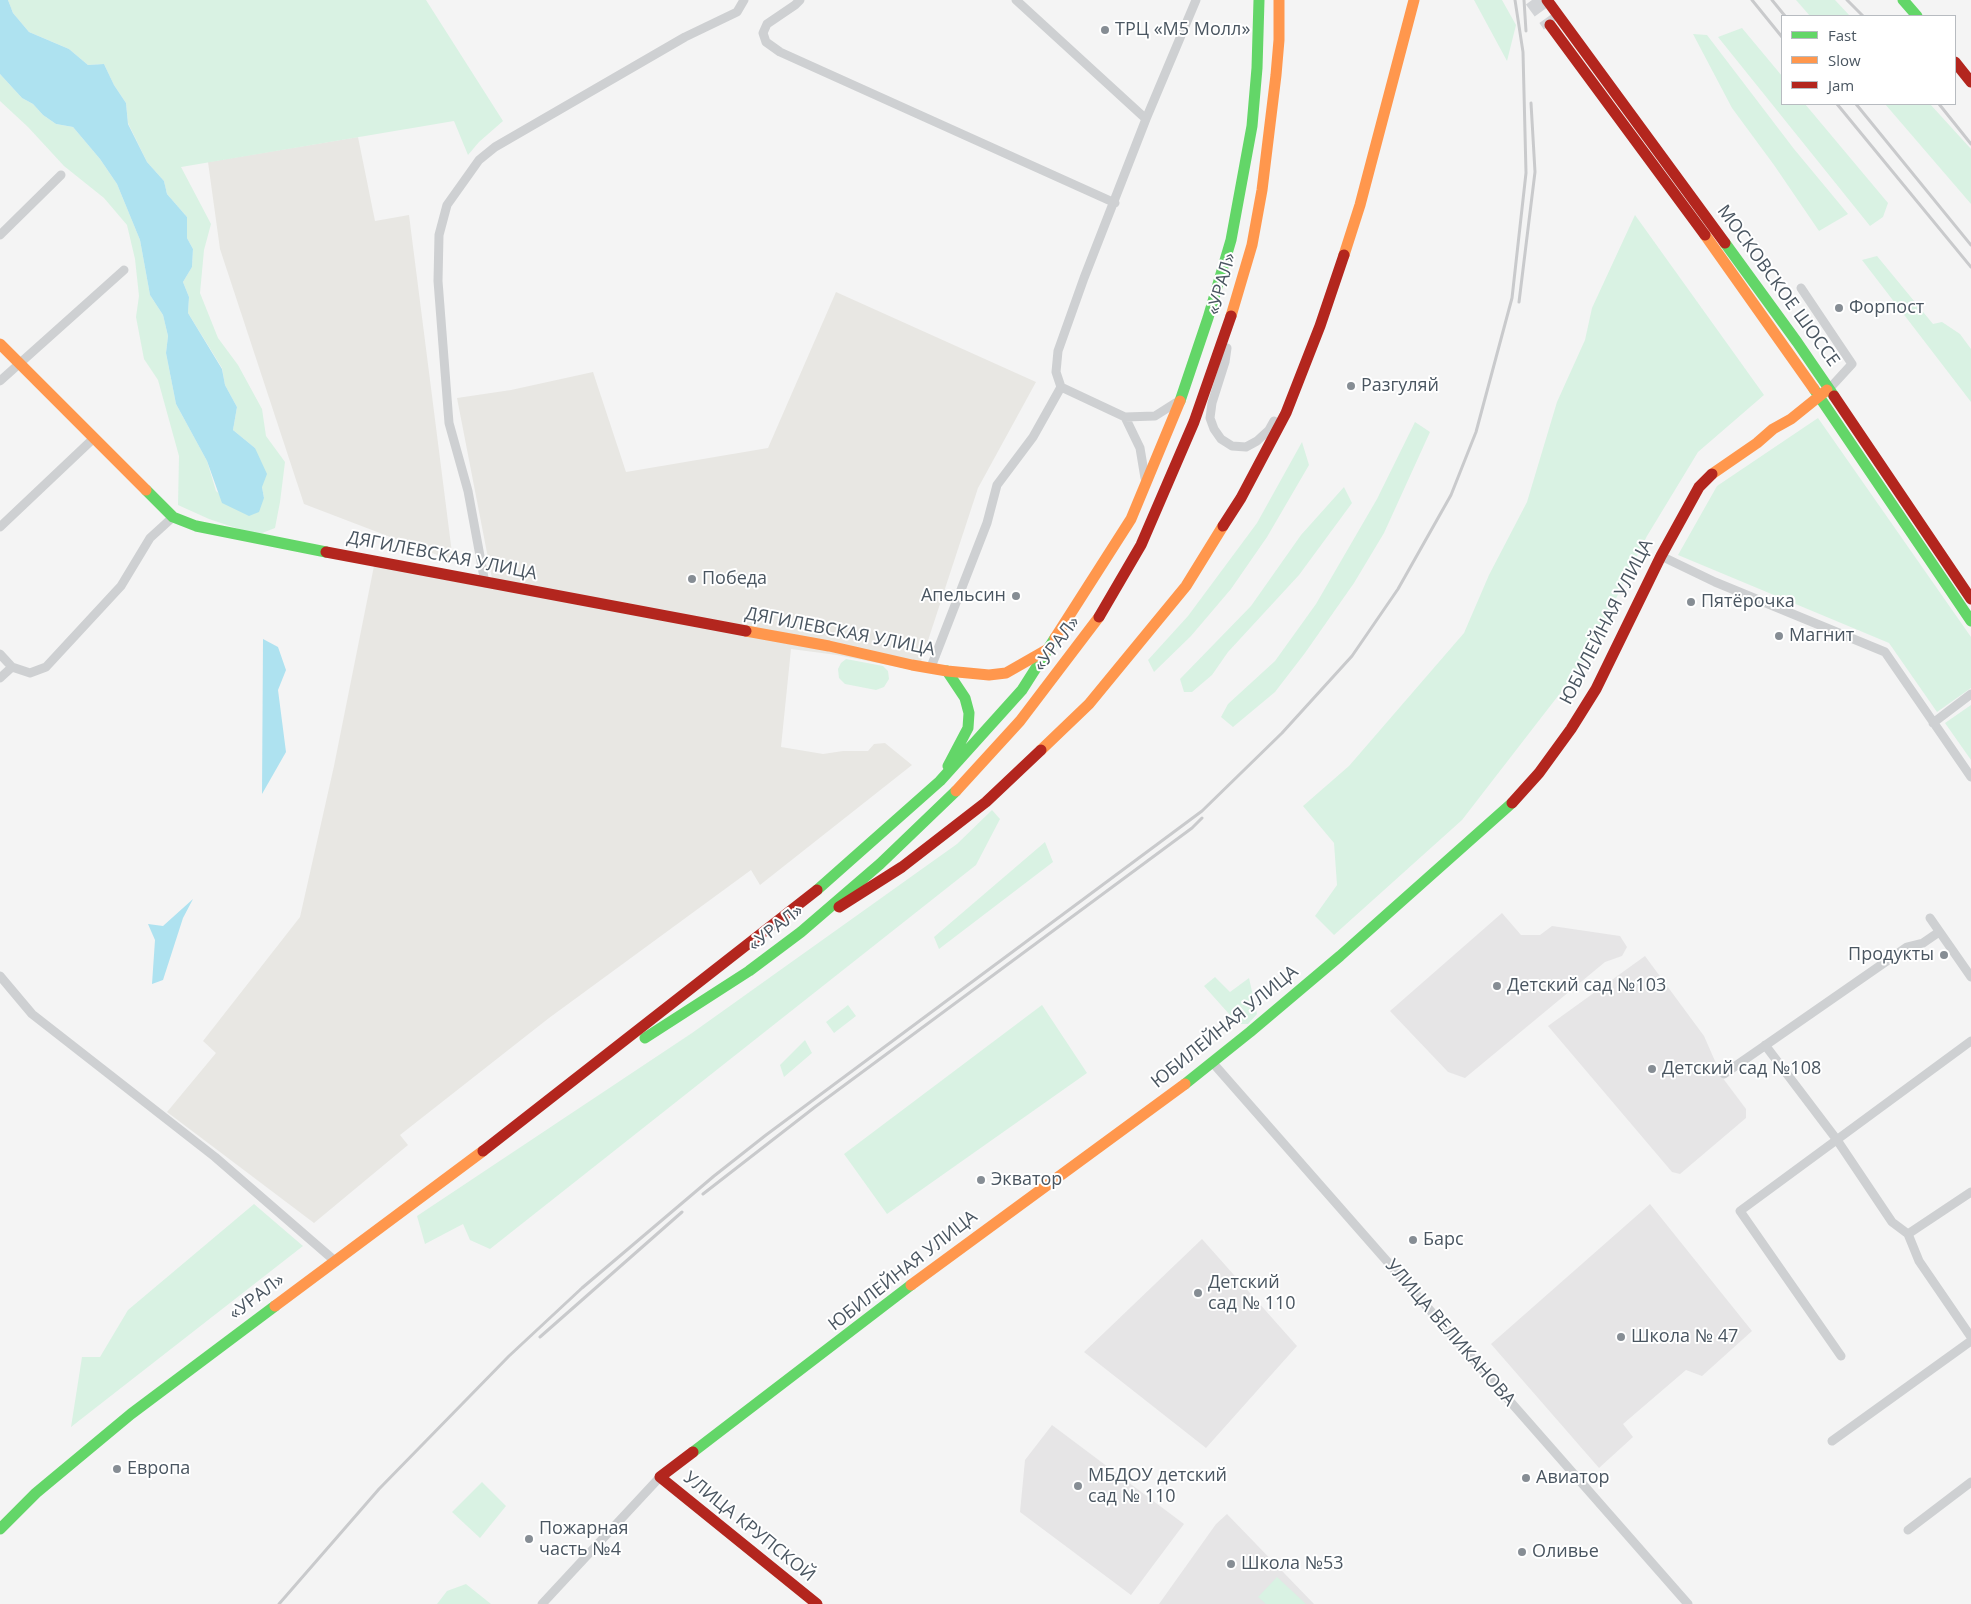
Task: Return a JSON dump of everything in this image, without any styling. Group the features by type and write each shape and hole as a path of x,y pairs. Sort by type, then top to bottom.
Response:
{"main road":[{"name":"«УРАЛ»","path":"0,1529 36,1493 131,1414 544,1103 807,899 940,781 1022,690 1131,519 1181,399 1231,240 1252,126 1257,68 1259,0"},
{"name":"«УРАЛ»","path":"544,1103 750,971 801,932 880,864 946,802 1020,721 1098,618 1141,545 1194,422 1228,325 1252,245 1271,123 1279,40 1279,0"},
{"path":"801,932 902,867 986,802 1089,704 1186,586 1241,498 1286,413 1320,326 1344,257 1387,106 1414,0"},
{"name":"МОСКОВСКОЕ ШОССЕ","path":"1547,0 1701,208 1830,388 1971,599"},
{"path":"1904,0 1916,15"},
{"name":"МОСКОВСКОЕ ШОССЕ","path":"1550,25 1690,213 1819,396 1971,621"},
{"path":"1956,63 1971,82"},
{"name":"ДЯГИЛЕВСКАЯ УЛИЦА","path":"0,344 173,517 196,526 485,583 829,646 946,671 989,675 1006,673 1050,648"},
{"name":"ЮБИЛЕЙНАЯ УЛИЦА","path":"660,1477 913,1284 1117,1134 1250,1032 1513,802 1538,773 1571,729 1596,689 1661,556 1699,487 1708,477 1734,460 1773,429 1791,419 1830,388"},
{"name":"ДЯГИЛЕВСКАЯ УЛИЦА","path":"940,781 968,728 969,713 965,698 946,671"},
{"name":"УЛИЦА КРУПСКОЙ","path":"660,1477 817,1604"}],"street":[{"path":"485,583 468,491 449,423 438,281 440,235 447,205 479,160 495,147 684,38 737,12 744,0"},
{"path":"800,0 766,24 762,33 766,42 780,52 1115,203"},
{"path":"1016,0 1146,119"},
{"path":"1181,399 1155,416 1124,417 1061,387 1056,372 1058,351 1084,278 1115,203 1146,119 1196,0"},
{"path":"0,236 61,175"},
{"path":"0,382 124,270"},
{"path":"1801,288 1852,364 1830,388"},
{"path":"1228,325 1225,362 1212,403 1210,418 1214,429 1221,438 1232,446 1246,446 1258,441 1269,430 1279,410 1292,394"},
{"path":"931,667 987,523 997,485 1033,437 1061,387"},
{"path":"1124,417 1140,448 1146,482"},
{"path":"0,527 94,438"},
{"path":"0,654 12,666 30,673 46,667 121,586 150,538 173,517"},
{"path":"1661,556 1715,582 1886,652 1971,777"},
{"path":"0,678 12,666"},
{"path":"1934,723 1971,694"},
{"path":"1930,918 1971,977"},
{"path":"1724,1074 1907,947 1924,943 1939,932"},
{"path":"0,976 32,1014 216,1157 335,1261"},
{"path":"1841,1356 1740,1211 1971,1041"},
{"path":"1765,1045 1837,1140 1892,1222 1908,1234 1919,1261 1971,1337"},
{"name":"УЛИЦА ВЕЛИКАНОВА","path":"1212,1062 1688,1604"},
{"path":"1908,1234 1971,1192"},
{"path":"1832,1441 1971,1341"},
{"name":"ЮБИЛЕЙНАЯ УЛИЦА","path":"542,1604 660,1477"},
{"path":"1908,1530 1971,1482"}],"shaded area":[{"path":"358,137 375,221 409,215 453,561 304,504 220,249 208,162"},
{"path":"836,292 1036,382 978,488 918,671 837,655 791,649 781,747 823,754 843,751 868,751 874,744 885,743 912,765 760,885 751,870 549,1018 400,1135 408,1145 314,1223 167,1112 216,1053 203,1041 300,917 334,766 374,566 494,589 457,398 511,390 593,372 626,472 768,448"},
{"name":"Детский сад №103","path":"1502,913 1521,935 1540,935 1552,926 1620,936 1627,947 1622,956 1605,962 1465,1078 1448,1072 1390,1011"},
{"name":"Детский сад №108","path":"1645,956 1704,1036 1722,1077 1746,1109 1746,1118 1680,1174 1672,1172 1548,1026"},
{"name":"Школа № 47","path":"1650,1204 1752,1331 1702,1376 1686,1370 1623,1424 1633,1437 1599,1468 1491,1344"},
{"name":"Детский сад № 110","path":"1202,1239 1297,1346 1206,1448 1084,1352"},
{"name":"МБДОУ детский сад № 110","path":"1052,1425 1184,1524 1131,1595 1020,1512 1025,1460"},
{"name":"Школа №53","path":"1227,1514 1314,1604 1159,1604 1216,1524"}],"green space":[{"path":"8,0 426,0 503,121 479,142 468,155 454,121 181,167 211,224 204,250 200,293 218,338 238,365 262,409 266,436 285,462 275,528 257,535 209,519 178,505 179,456 158,380 144,359 136,317 139,296 135,259 127,225 104,198 64,166 28,127 0,101 0,74 22,98 33,104 43,115 56,124 73,127 100,159 117,184 140,240 150,295 163,315 168,336 166,353 176,404 207,461 216,491 238,509 249,515 264,498 255,448 233,430 237,407 225,385 222,368 188,313 189,297 183,282 192,267 193,249 187,238 187,217 167,194 164,181 147,162 128,123 126,103 114,85 104,64 88,65 69,49 29,32 13,13"},
{"path":"1474,0 1502,0 1516,25 1507,61"},
{"path":"1796,0 1835,0 1849,15 1809,15"},
{"path":"1742,28 1781,75 1781,105 1806,105 1888,203 1883,217 1870,226 1718,37"},
{"path":"1693,34 1707,35 1794,149 1848,214 1819,231 1732,108"},
{"path":"1886,105 1931,105 1971,149 1971,204"},
{"path":"1635,215 1764,395 1698,452 1647,536 1585,661 1462,820 1334,935 1315,916 1337,885 1334,843 1303,806 1349,766 1464,633 1489,575 1527,502 1557,402 1585,340 1592,308"},
{"path":"1877,256 1933,324 1942,322 1960,334 1971,349 1971,402 1862,260"},
{"path":"1818,418 1971,637 1971,688 1937,712 1889,643 1678,555 1717,486"},
{"path":"1415,422 1430,432 1384,533 1354,583 1275,692 1233,727 1221,717 1228,704 1275,661 1316,604 1377,499"},
{"path":"1302,442 1309,465 1267,537 1231,589 1191,636 1154,672 1148,660 1188,616 1257,523"},
{"path":"1344,487 1352,503 1299,575 1228,652 1212,675 1192,692 1184,692 1180,679 1251,606 1301,535"},
{"path":"846,659 883,666 888,671 889,679 884,687 876,690 845,684 839,678 838,669"},
{"path":"1971,705 1971,760 1945,723"},
{"path":"992,810 1000,819 976,865 490,1249 470,1240 463,1224 425,1244 417,1216 692,1033 957,844"},
{"path":"1045,842 1053,862 939,949 934,937"},
{"path":"1215,977 1230,992 1249,978 1257,1014 1248,1024 1238,1024 1204,986"},
{"path":"848,1005 856,1016 834,1033 826,1022"},
{"path":"1042,1005 1087,1073 887,1214 844,1154"},
{"path":"805,1040 812,1053 784,1077 780,1065"},
{"path":"254,1204 303,1246 71,1427 82,1357 100,1357 128,1310"},
{"path":"482,1482 506,1506 480,1538 452,1512"},
{"path":"1277,1577 1306,1604 1266,1604 1258,1597"},
{"path":"466,1584 491,1604 437,1604 447,1591"}],"water":[{"path":"0,0 8,0 13,13 29,32 69,49 88,65 104,64 114,85 126,103 128,124 147,162 164,181 167,194 187,217 187,238 193,249 192,267 183,282 189,297 188,313 222,369 225,385 237,407 233,430 255,448 267,474 262,487 264,498 259,512 249,516 222,503 207,461 176,404 166,353 168,336 163,315 150,295 140,240 117,184 100,159 73,127 56,124 43,115 33,104 22,98 0,74"},
{"path":"263,639 278,647 286,670 278,690 286,752 262,794"},
{"path":"193,899 183,918 163,980 152,984 155,940 148,924 163,926"}],"tunnel":[{"path":"1532,0 1550,25"}],"railway":[{"path":"279,1604 379,1489 509,1356 582,1288 714,1176 766,1135 1202,811 1282,733 1352,656 1398,589 1451,495 1476,432 1512,298 1526,173 1523,52 1515,0"},
{"path":"1524,0 1526,31"},
{"path":"1752,0 1781,36"},
{"path":"1772,0 1784,15"},
{"path":"1847,0 1862,15"},
{"path":"1519,302 1535,172 1531,103"},
{"path":"1838,105 1971,267"},
{"path":"1857,105 1971,245"},
{"path":"1940,105 1971,144"},
{"path":"703,1194 815,1107 1192,828 1202,818"},
{"path":"540,1337 682,1212"}],"traffic: fast":[{"path":"1180,401 1208,318 1231,240 1252,126 1257,68 1259,0"},
{"path":"1903,0 1916,15"},
{"path":"1725,243 1834,396"},
{"path":"1814,389 1971,621"},
{"path":"146,490 173,517 196,526 326,552"},
{"path":"817,890 940,781 1022,690 1055,638"},
{"path":"947,671 965,698 969,713 968,728 948,766"},
{"path":"645,1038 749,971 801,932 880,864 956,791"},
{"path":"1185,1084 1340,956 1512,803"},
{"path":"693,1452 911,1285"},
{"path":"0,1529 36,1493 131,1414 275,1306"}],"traffic: slow":[{"path":"1231,316 1252,245 1262,190 1276,75 1279,40 1279,0"},
{"path":"1344,255 1360,205 1414,0"},
{"path":"1705,235 1814,389"},
{"path":"0,344 146,490"},
{"path":"1712,474 1757,443 1773,429 1791,419 1827,390"},
{"path":"1055,638 1131,519 1180,401"},
{"path":"1041,750 1089,704 1186,586 1223,526"},
{"path":"956,791 1020,721 1099,617"},
{"path":"746,631 829,646 912,665 989,675 1006,673 1048,649"},
{"path":"911,1285 1185,1084"},
{"path":"275,1306 483,1151"}],"traffic: jam":[{"path":"1547,0 1725,243"},
{"path":"1550,25 1705,235"},
{"path":"1956,63 1971,82"},
{"path":"1223,526 1241,498 1286,413 1320,326 1344,255"},
{"path":"1099,617 1141,545 1194,422 1231,316"},
{"path":"1834,396 1971,599"},
{"path":"1512,803 1539,773 1571,729 1596,689 1661,556 1699,487 1712,474"},
{"path":"326,552 746,631"},
{"path":"839,907 902,867 986,802 1041,750"},
{"path":"483,1151 817,890"},
{"path":"693,1452 660,1477 817,1604"}],"place":[{"name":"ТРЦ «М5 Молл»","path":"1105,30"},
{"name":"Форпост","path":"1839,308"},
{"name":"Разгуляй","path":"1351,386"},
{"name":"Победа","path":"692,579"},
{"name":"Апельсин","path":"1016,596"},
{"name":"Пятёрочка","path":"1691,602"},
{"name":"Магнит","path":"1779,636"},
{"name":"Продукты","path":"1944,955"},
{"name":"Детский сад №103","path":"1497,986"},
{"name":"Детский сад №108","path":"1652,1069"},
{"name":"Экватор","path":"981,1180"},
{"name":"Барс","path":"1413,1240"},
{"name":"Детский сад № 110","path":"1198,1293"},
{"name":"Школа № 47","path":"1621,1337"},
{"name":"Европа","path":"117,1469"},
{"name":"Авиатор","path":"1526,1478"},
{"name":"МБДОУ детский сад № 110","path":"1078,1486"},
{"name":"Пожарная часть №4","path":"529,1539"},
{"name":"Оливье","path":"1522,1552"},
{"name":"Школа №53","path":"1231,1564"}]}
